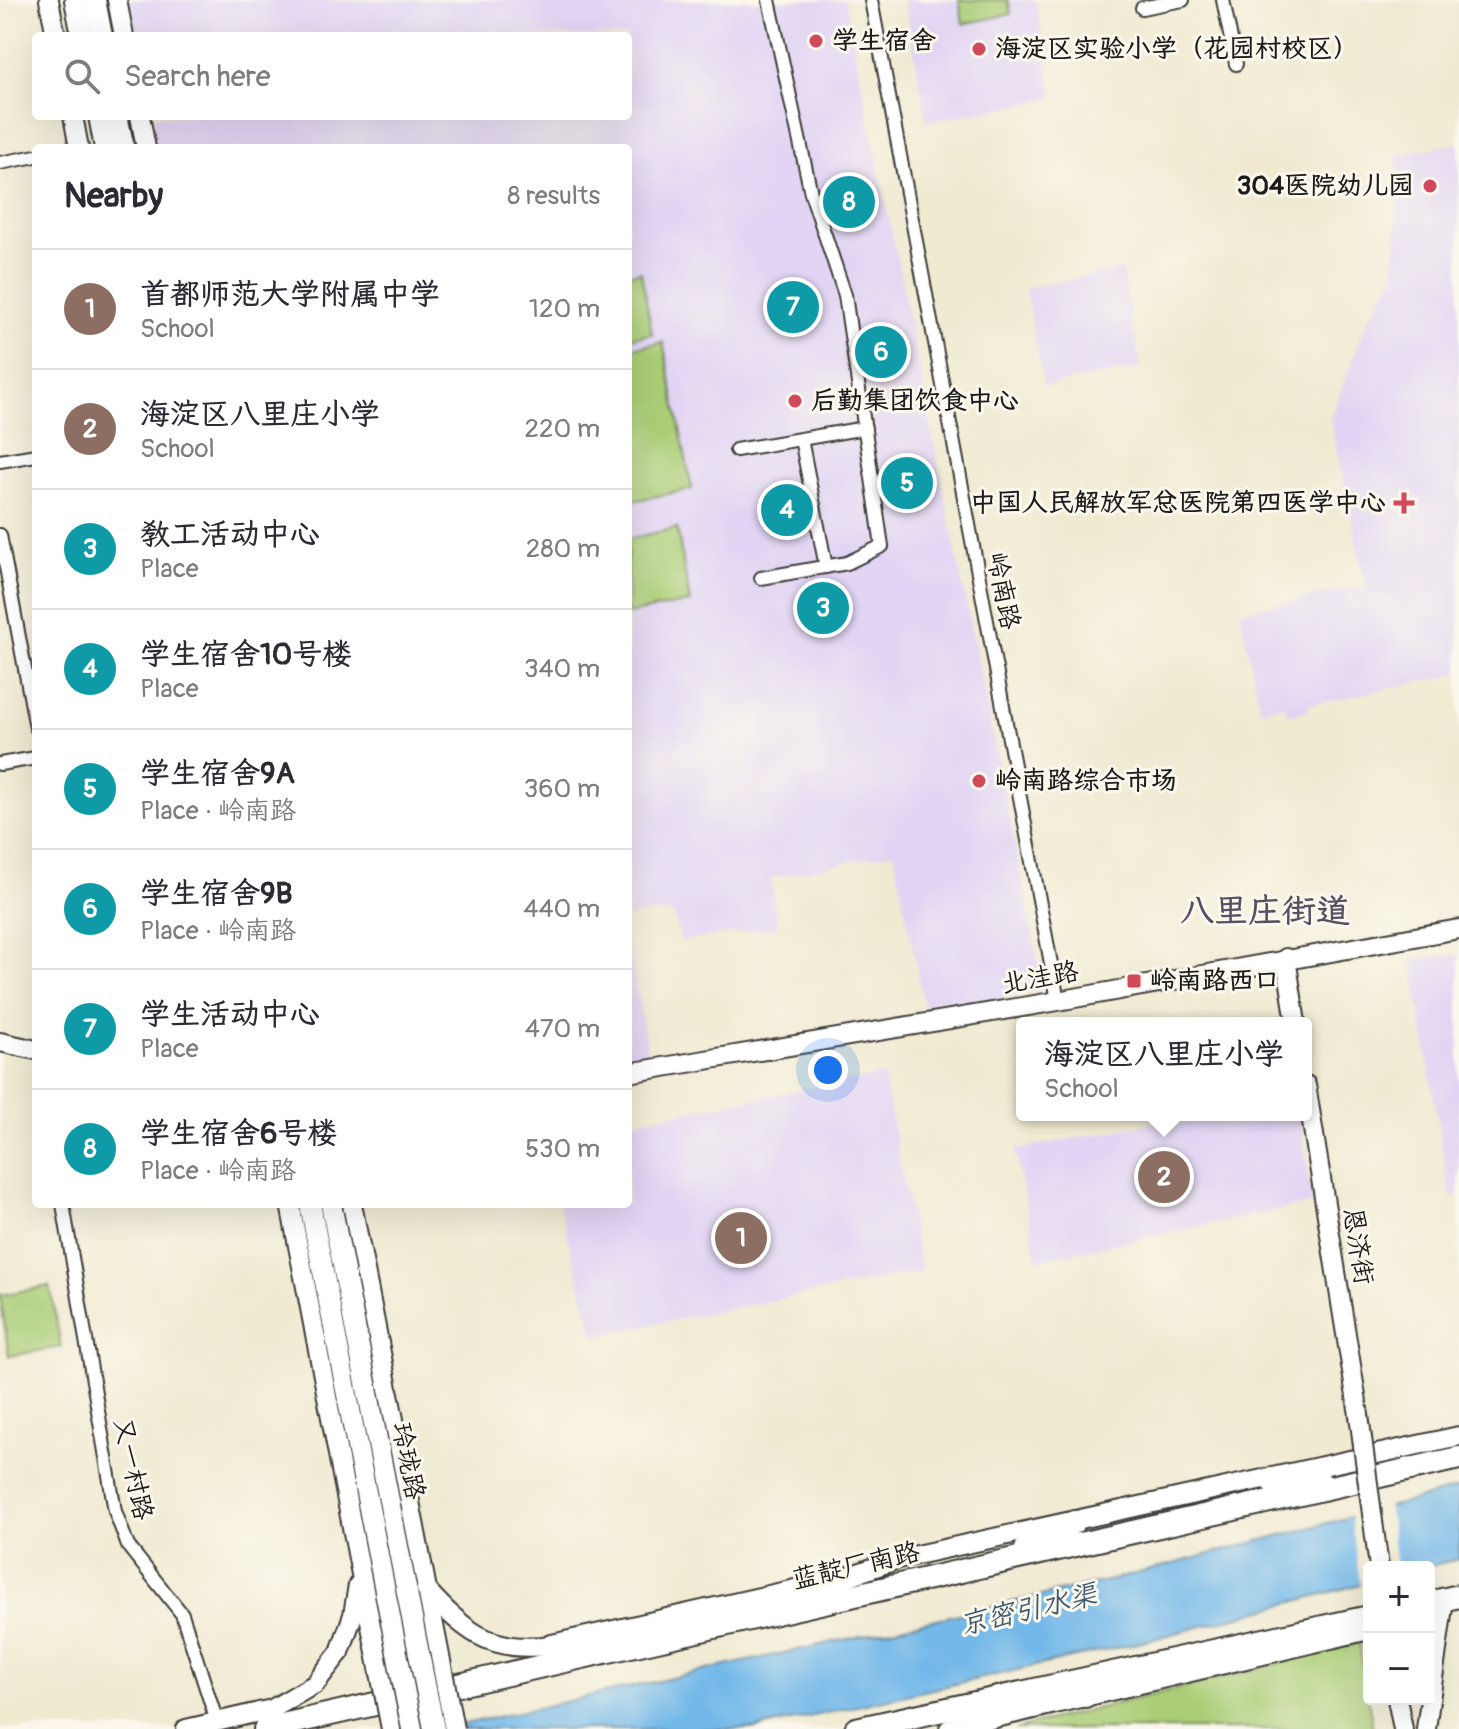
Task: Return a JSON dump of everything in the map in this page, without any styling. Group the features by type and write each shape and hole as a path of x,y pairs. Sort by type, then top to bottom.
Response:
{"highway":[{"name":"蓝靛厂南路","path":"265,1729 1459,1458"},
{"path":"1270,1480 1375,1475"},
{"path":"1006,1561 1074,1522"},
{"path":"856,1729 1363,1618"},
{"path":"1034,1688 1085,1696"}],"main road":[{"path":"75,0 81,32"},
{"path":"95,0 101,32"},
{"path":"100,120 104,144"},
{"path":"118,120 123,144"},
{"name":"玲珑路","path":"311,1208 338,1347 390,1671 412,1729"},
{"name":"玲珑路","path":"332,1208 361,1356 431,1663 434,1729"}],"street":[{"path":"49,0 55,32"},
{"path":"117,0 123,32"},
{"path":"761,578 847,563 882,546 845,295 811,193 769,0"},
{"name":"岭南路","path":"871,0 1058,1001"},
{"path":"1142,8 1183,0"},
{"path":"1223,0 1236,64"},
{"path":"74,120 78,144"},
{"path":"141,120 145,144"},
{"path":"0,163 32,157"},
{"path":"736,450 865,428"},
{"path":"801,439 826,567"},
{"path":"0,461 32,456"},
{"path":"0,535 32,707"},
{"path":"0,764 32,759"},
{"name":"北洼路","path":"632,1072 1058,1001 1459,929"},
{"path":"1286,958 1295,1017"},
{"path":"0,1042 32,1049"},
{"name":"恩济街","path":"1312,1121 1359,1415 1378,1561"},
{"name":"又一村路","path":"64,1208 115,1511 128,1546 182,1614 217,1722"},
{"name":"玲珑路","path":"291,1208 360,1571 390,1671 391,1729"},
{"name":"玲珑路","path":"353,1208 397,1424 426,1589 431,1663 454,1729"},
{"path":"329,1404 338,1347"},
{"path":"361,1356 397,1424"},
{"path":"426,1589 449,1614 479,1637 497,1645 519,1649 543,1646 844,1578 898,1559 1270,1480 1459,1436"},
{"path":"186,1729 272,1709 315,1684 340,1652 353,1615 360,1571"},
{"path":"1426,1729 1444,1599"},
{"path":"949,1729 1363,1631"}],"shaded area":[{"path":"127,0 845,0 1044,990 925,1013 894,852 771,878 777,927 681,941 673,914 654,912 632,917 632,144 155,144 151,120 632,120 632,32 132,32"},
{"name":"海淀区实验小学（花园村校区）","path":"904,0 1036,0 1053,98 927,122"},
{"name":"中国人民解放军总医院第四医学中心","path":"1459,143 1459,674 1308,705 1308,711 1288,715 1285,705 1260,710 1240,611 1366,586 1330,419 1368,319 1394,278 1399,176 1395,155"},
{"path":"1122,269 1141,368 1044,386 1025,288"},
{"path":"1459,954 1459,1195 1450,1197 1412,960"},
{"path":"632,965 648,1055 632,1057"},
{"path":"883,1075 921,1271 594,1336 560,1208 632,1208 632,1121"},
{"path":"1163,1121 1301,1121 1312,1203 1037,1260 1015,1150"}],"green space":[{"path":"959,0 1008,0 1011,14 963,24"},
{"path":"641,272 652,334 632,337 632,273"},
{"path":"663,342 692,489 632,501 632,348"},
{"path":"677,528 690,602 632,613 632,538"},
{"path":"50,1286 61,1347 9,1356 0,1295"},
{"path":"1359,1643 1363,1668 1363,1705 1369,1705 1373,1729 1015,1729"}],"water":[{"name":"京密引水渠","path":"1459,1488 1459,1559 1435,1565 1435,1561 1363,1561 1363,1584 1138,1643 755,1729 442,1729 1116,1579"}],"pier":[{"path":"1388,1502 1395,1561 1363,1561 1361,1588 1350,1512"}],"place":[{"name":"学生宿舍","path":"816,41"},
{"name":"海淀区实验小学（花园村校区）","path":"979,49"},
{"name":"304医院幼儿园","path":"1430,186"},
{"name":"学生宿舍6号楼","path":"849,202"},
{"name":"学生活动中心","path":"793,307"},
{"name":"学生宿舍9B","path":"881,352"},
{"name":"后勤集团饮食中心","path":"795,401"},
{"name":"学生宿舍9A","path":"907,483"},
{"name":"中国人民解放军总医院第四医学中心","path":"1404,503"},
{"name":"学生宿舍10号楼","path":"787,510"},
{"name":"教工活动中心","path":"823,608"},
{"name":"岭南路综合市场","path":"979,781"},
{"name":"岭南路西口","path":"1134,981"},
{"name":"海淀区八里庄小学","path":"1164,1177"},
{"name":"首都师范大学附属中学","path":"741,1238"}],"district":[{"name":"八里庄街道","path":"1265,911"}]}
